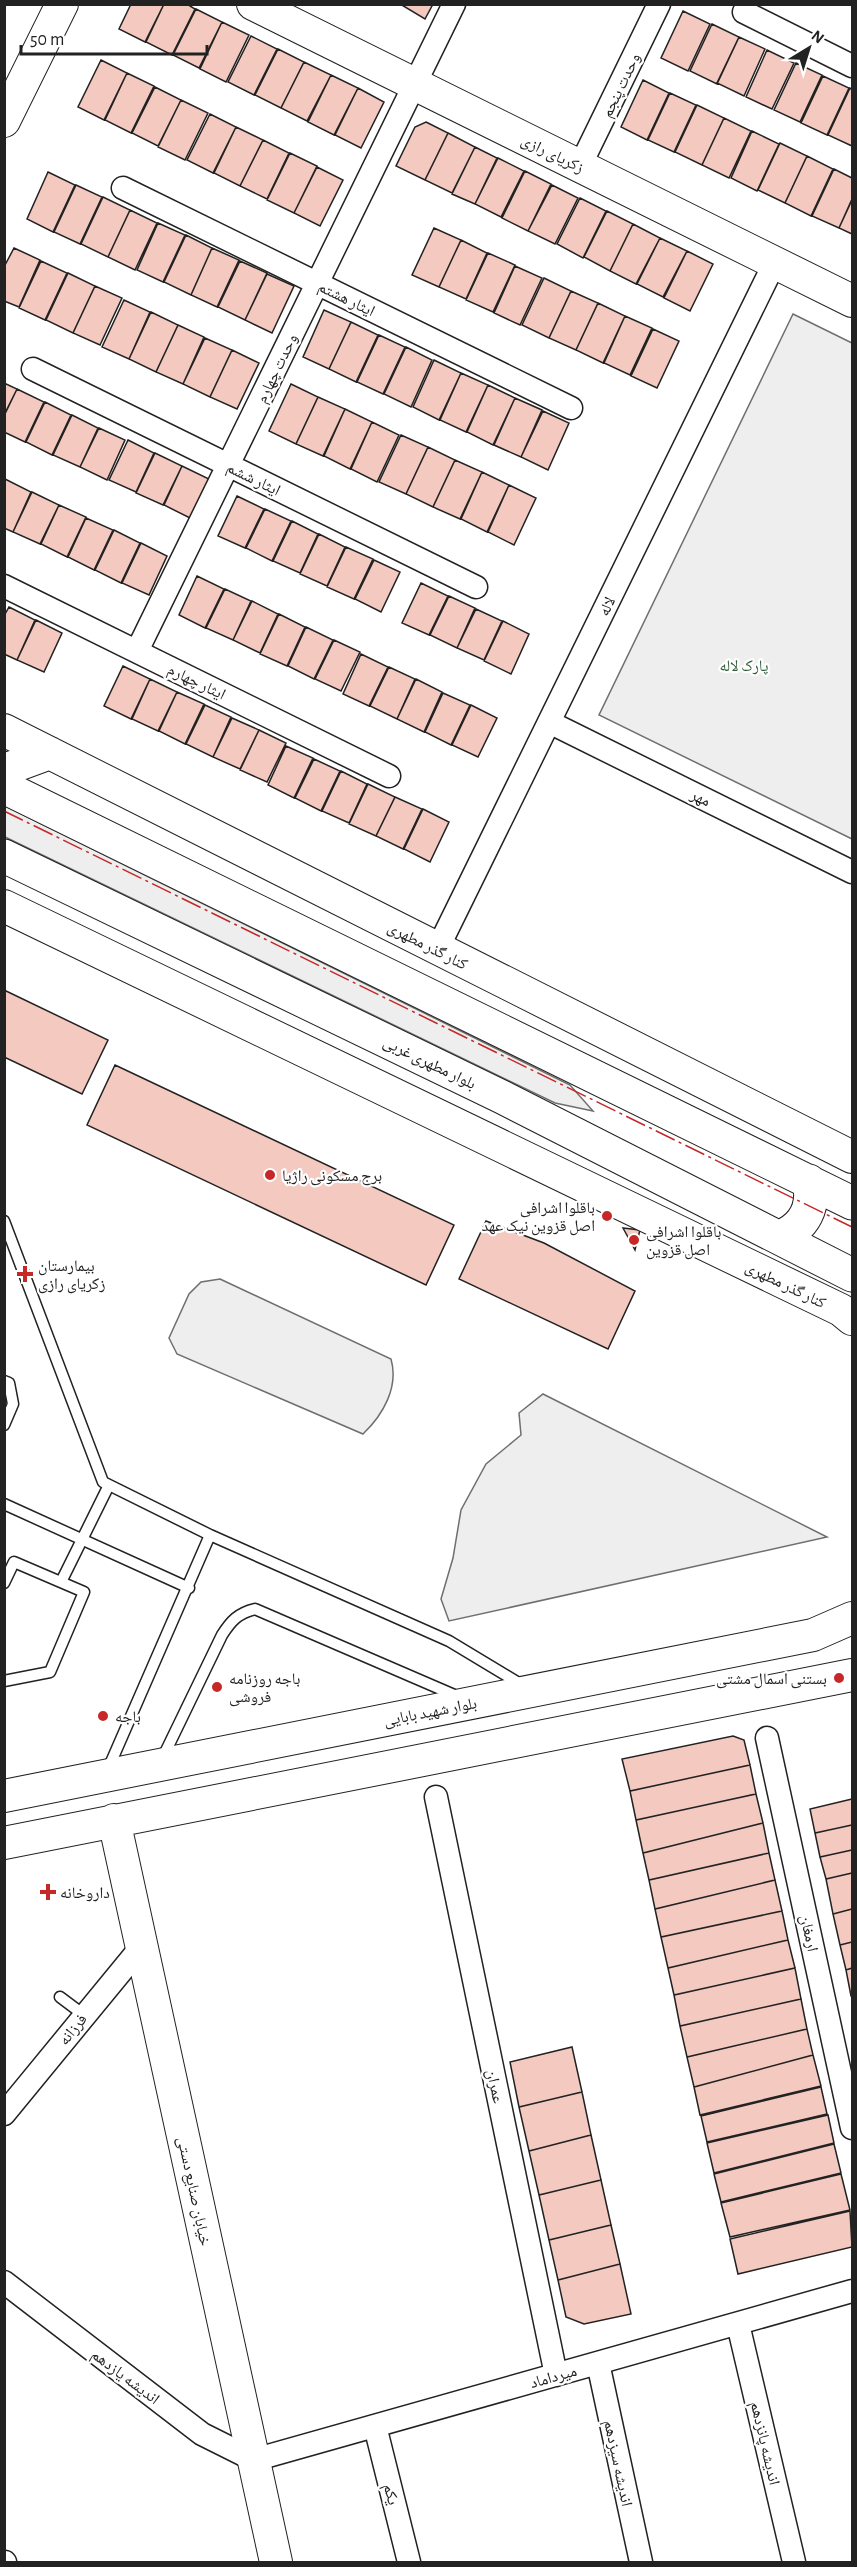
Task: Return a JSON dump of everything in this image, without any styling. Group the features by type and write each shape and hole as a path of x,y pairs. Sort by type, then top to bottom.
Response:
{"main road":[{"path":"4,786 852,1203"},
{"name":"بلوار مطهری غربی","path":"4,856 502,1096 852,1275"},
{"path":"780,1237 790,1233 805,1220 812,1201 809,1181"}],"street":[{"path":"4,121 62,4"},
{"name":"زکریای رازی","path":"254,4 852,301"},
{"name":"وحدت چهارم","path":"137,651 454,4"},
{"name":"وحدت پنجم","path":"580,166 659,4"},
{"path":"744,12 852,66"},
{"name":"ایثار هشتم","path":"123,188 571,408"},
{"name":"لاله","path":"437,950 775,262"},
{"name":"ایثار ششم","path":"33,369 476,587"},
{"name":"ایثار چهارم","path":"4,586 389,776"},
{"name":"مهر","path":"549,722 852,872"},
{"name":"کنار گذر مطهری","path":"4,730 852,1157"},
{"path":"4,770 50,753"},
{"name":"کنار گذر مطهری","path":"4,906 841,1310 852,1319"},
{"name":"بلوار شهید بابایی","path":"4,1796 813,1635 852,1618"},
{"path":"4,1843 852,1675"},
{"name":"ارمغان","path":"767,1738 852,2128"},
{"name":"عمران","path":"436,1797 556,2375"},
{"name":"خیابان صنایع دستی","path":"114,1820 276,2562"},
{"name":"فرزانه","path":"4,2114 141,1947"},
{"name":"اندیشه یازدهم","path":"4,2282 202,2434 254,2460"},
{"name":"میرداماد","path":"254,2460 852,2291"},
{"name":"اندیشه پانزدهم","path":"738,2324 794,2562"},
{"name":"اندیشه سیزدهم","path":"598,2363 641,2562"},
{"name":"یکم","path":"375,2426 409,2562"}],"lane":[{"path":"4,1221 103,1482 210,1535 449,1641 532,1691"},
{"path":"4,1381 9,1383 14,1404 4,1425"},
{"path":"60,1582 109,1485"},
{"path":"4,1504 189,1588"},
{"path":"106,1774 189,1588 210,1535"},
{"path":"4,1583 14,1562 84,1592 50,1672 4,1680"},
{"path":"160,1764 222,1635 232,1621 243,1612 255,1609 474,1702"},
{"path":"60,1996 84,2015"}],"green space":[{"name":"پارک لاله","path":"793,314 852,343 852,839 599,715"},
{"path":"5,806 570,1085 593,1111 555,1103 5,837"},
{"path":"220,1279 391,1359 393,1380 388,1400 377,1418 363,1434 177,1354 169,1338 189,1294 201,1282"},
{"path":"543,1394 827,1537 449,1621 441,1599 453,1558 461,1510 486,1464 521,1435 519,1413"}],"building":[{"path":"131,4 164,4 145,42 119,29"},
{"path":"164,4 187,4 195,9 172,55 146,42"},
{"path":"400,4 433,4 425,19"},
{"path":"196,9 222,22 199,68 173,55"},
{"path":"683,11 710,24 688,71 661,58"},
{"path":"222,22 249,35 226,82 200,69"},
{"path":"712,24 739,37 717,84 690,71"},
{"path":"251,36 277,49 254,95 228,82"},
{"path":"739,37 765,49 744,96 717,83"},
{"path":"278,49 304,62 281,108 255,95"},
{"path":"767,50 794,63 772,109 746,97"},
{"path":"101,60 127,73 104,120 78,107"},
{"path":"304,62 331,75 307,121 281,108"},
{"path":"796,63 822,75 800,122 774,110"},
{"path":"127,73 154,86 131,133 105,120"},
{"path":"331,75 358,88 334,135 308,122"},
{"path":"823,76 849,88 827,135 801,123"},
{"path":"643,80 669,93 647,140 621,127"},
{"path":"155,87 181,100 158,146 132,133"},
{"path":"358,88 384,102 361,148 335,135"},
{"path":"850,88 852,90 852,146 828,135"},
{"path":"670,93 696,105 674,152 648,140"},
{"path":"181,100 208,113 185,160 158,147"},
{"path":"697,105 724,118 702,165 675,152"},
{"path":"210,114 236,127 213,173 187,160"},
{"path":"724,118 751,131 729,178 702,165"},
{"path":"426,122 448,133 425,180 396,166 415,127"},
{"path":"236,127 263,140 240,186 214,173"},
{"path":"752,131 779,144 757,191 731,178"},
{"path":"448,133 475,147 452,193 425,180"},
{"path":"263,140 289,153 267,199 240,186"},
{"path":"780,143 807,156 785,203 758,190"},
{"path":"475,147 497,158 475,204 452,194"},
{"path":"290,153 317,166 294,213 267,200"},
{"path":"807,156 833,169 811,216 785,203"},
{"path":"498,158 524,171 501,217 475,204"},
{"path":"317,167 343,180 320,226 294,213"},
{"path":"834,169 852,178 852,199 839,228 812,216"},
{"path":"525,171 551,184 528,231 502,218"},
{"path":"48,172 75,185 53,232 27,219"},
{"path":"76,185 102,197 80,244 54,232"},
{"path":"552,185 578,198 555,244 528,231"},
{"path":"103,197 130,210 108,257 81,244"},
{"path":"580,198 606,211 583,258 557,244"},
{"path":"852,200 852,234 839,228"},
{"path":"130,210 157,223 135,270 108,257"},
{"path":"607,211 633,224 610,271 584,257"},
{"path":"158,223 185,235 163,282 137,270"},
{"path":"633,224 660,238 636,284 610,271"},
{"path":"434,228 461,240 439,287 412,275"},
{"path":"186,235 212,248 191,295 164,282"},
{"path":"660,238 687,251 663,297 637,284"},
{"path":"461,240 487,253 466,299 439,287"},
{"path":"14,248 40,260 19,307 4,301 4,267"},
{"path":"212,248 239,260 217,307 191,295"},
{"path":"687,251 713,264 690,311 664,298"},
{"path":"488,253 515,265 493,312 466,300"},
{"path":"41,261 67,273 45,320 19,308"},
{"path":"240,261 267,273 245,320 218,307"},
{"path":"515,266 542,278 520,325 494,313"},
{"path":"68,273 95,286 73,333 46,320"},
{"path":"267,274 294,286 272,333 245,320"},
{"path":"544,278 571,291 549,338 522,325"},
{"path":"95,286 122,298 100,345 73,333"},
{"path":"571,291 598,303 576,350 549,338"},
{"path":"124,300 150,312 129,359 102,347"},
{"path":"598,303 625,316 603,363 576,350"},
{"path":"324,310 351,322 329,369 303,357"},
{"path":"151,312 178,325 156,372 129,359"},
{"path":"625,316 652,328 630,375 604,363"},
{"path":"351,322 378,335 356,382 329,369"},
{"path":"178,325 204,337 183,384 156,372"},
{"path":"653,329 679,341 657,388 631,376"},
{"path":"379,335 405,347 383,394 357,382"},
{"path":"205,338 232,350 210,397 183,384"},
{"path":"406,347 432,360 411,407 384,394"},
{"path":"232,350 259,363 237,409 210,397"},
{"path":"434,360 461,373 439,420 413,407"},
{"path":"461,373 488,385 466,432 440,420"},
{"path":"4,383 17,389 4,415"},
{"path":"291,384 318,397 296,444 269,431"},
{"path":"488,385 515,398 493,445 467,432"},
{"path":"17,389 44,402 25,442 4,432 4,416"},
{"path":"318,397 345,409 323,456 296,444"},
{"path":"515,398 542,410 521,457 494,445"},
{"path":"45,402 71,415 52,455 26,442"},
{"path":"345,409 372,422 350,469 324,456"},
{"path":"543,411 569,423 548,470 521,457"},
{"path":"72,415 98,428 80,467 53,455"},
{"path":"372,422 399,435 377,482 351,469"},
{"path":"99,428 125,440 107,480 80,467"},
{"path":"401,435 428,447 406,494 379,482"},
{"path":"128,440 154,453 136,492 109,480"},
{"path":"428,447 455,460 433,507 406,494"},
{"path":"155,453 182,466 163,505 136,493"},
{"path":"455,460 482,472 460,519 433,507"},
{"path":"182,466 209,479 190,518 164,505"},
{"path":"482,472 509,485 487,532 461,519"},
{"path":"5,479 31,492 13,532 4,528"},
{"path":"509,485 536,498 514,545 488,532"},
{"path":"32,492 59,505 40,544 13,532"},
{"path":"237,496 264,509 245,548 218,536"},
{"path":"59,505 86,517 67,557 41,544"},
{"path":"265,509 291,521 272,561 246,548"},
{"path":"86,518 113,530 94,570 68,557"},
{"path":"292,521 318,534 300,573 273,561"},
{"path":"114,530 140,543 121,583 95,570"},
{"path":"319,534 345,547 327,586 300,574"},
{"path":"141,543 167,556 149,595 122,583"},
{"path":"346,547 373,559 354,599 327,587"},
{"path":"374,560 400,572 381,612 355,599"},
{"path":"197,576 224,589 205,628 179,615"},
{"path":"421,583 448,596 429,635 402,623"},
{"path":"225,589 251,601 233,640 206,628"},
{"path":"449,596 475,608 457,648 430,635"},
{"path":"252,601 278,614 260,653 233,640"},
{"path":"9,607 35,620 17,660 4,654 4,616"},
{"path":"476,609 502,621 484,660 457,648"},
{"path":"279,614 305,627 287,666 260,654"},
{"path":"36,620 62,633 44,672 17,660"},
{"path":"503,621 529,634 511,674 484,661"},
{"path":"306,627 333,640 314,679 288,666"},
{"path":"334,640 360,652 341,691 315,679"},
{"path":"361,654 388,667 369,706 343,694"},
{"path":"123,666 150,679 131,719 104,706"},
{"path":"389,667 415,679 397,719 370,706"},
{"path":"150,679 177,692 158,731 132,719"},
{"path":"416,679 442,692 424,732 397,719"},
{"path":"177,692 204,704 185,744 159,731"},
{"path":"443,693 470,705 451,745 425,732"},
{"path":"205,705 231,717 213,757 186,744"},
{"path":"471,705 497,718 478,757 452,745"},
{"path":"232,718 259,730 240,769 213,757"},
{"path":"259,730 286,743 267,782 240,770"},
{"path":"286,746 313,758 294,798 268,785"},
{"path":"314,759 340,771 321,811 295,798"},
{"path":"341,771 367,784 349,823 322,811"},
{"path":"368,784 395,797 376,836 349,824"},
{"path":"395,797 422,809 403,849 376,836"},
{"path":"423,809 449,822 430,862 404,849"},
{"path":"4,990 108,1040 82,1094 4,1057"},
{"name":"برج مسکونی راژیا","path":"115,1065 454,1225 426,1285 87,1125"},
{"path":"486,1221 544,1243 635,1291 608,1349 459,1279"},
{"name":"باقلوا اشرافی اصل قزوین","path":"623,1228 640,1230 635,1250"},
{"path":"733,1736 744,1740 750,1765 630,1791 622,1759"},
{"path":"750,1765 756,1794 636,1820 630,1791"},
{"path":"756,1794 763,1823 643,1853 636,1820"},
{"path":"852,1799 852,1825 815,1833 810,1809"},
{"path":"763,1823 769,1853 649,1880 643,1853"},
{"path":"852,1825 852,1850 820,1857 815,1833"},
{"path":"852,1850 852,1873 826,1879 820,1857"},
{"path":"769,1853 775,1880 655,1909 649,1880"},
{"path":"852,1873 852,1909 833,1914 826,1879"},
{"path":"775,1880 782,1911 661,1937 655,1909"},
{"path":"852,1909 852,1942 840,1945 833,1914"},
{"path":"782,1911 788,1940 668,1968 661,1937"},
{"path":"788,1940 795,1968 674,1995 668,1968"},
{"path":"852,1942 852,1968 846,1970 840,1945"},
{"path":"795,1968 801,1999 680,2026 674,1995"},
{"path":"852,1968 852,1996 851,1996 846,1970"},
{"path":"801,1999 807,2029 687,2057 680,2026"},
{"path":"807,2029 813,2055 694,2087 687,2057"},
{"path":"572,2047 582,2092 519,2107 510,2062"},
{"path":"813,2055 821,2086 700,2115 694,2087"},
{"path":"821,2087 827,2114 707,2142 701,2116"},
{"path":"582,2092 591,2135 529,2151 519,2107"},
{"path":"828,2115 834,2143 714,2173 707,2143"},
{"path":"591,2135 601,2180 539,2195 529,2151"},
{"path":"834,2144 841,2173 721,2202 714,2174"},
{"path":"841,2174 850,2210 730,2237 721,2203"},
{"path":"601,2180 611,2225 549,2240 539,2195"},
{"path":"850,2211 852,2247 738,2274 730,2239"},
{"path":"611,2225 620,2264 558,2280 549,2240"},
{"path":"620,2264 631,2314 584,2324 566,2317 558,2280"}],"power":[{"path":"4,811 852,1227"}],"place":[{"name":"برج مسکونی راژیا","path":"270,1175"},
{"name":"باقلوا اشرافی اصل قزوین نیک عهد","path":"607,1216"},
{"name":"باقلوا اشرافی اصل قزوین","path":"634,1240"},
{"name":"بیمارستان زکریای رازی","path":"25,1274"},
{"name":"بستنی اسمال مشتی","path":"839,1678"},
{"name":"باجه روزنامه فروشی","path":"217,1687"},
{"name":"باجه","path":"103,1716"},
{"name":"داروخانه","path":"48,1892"}]}
